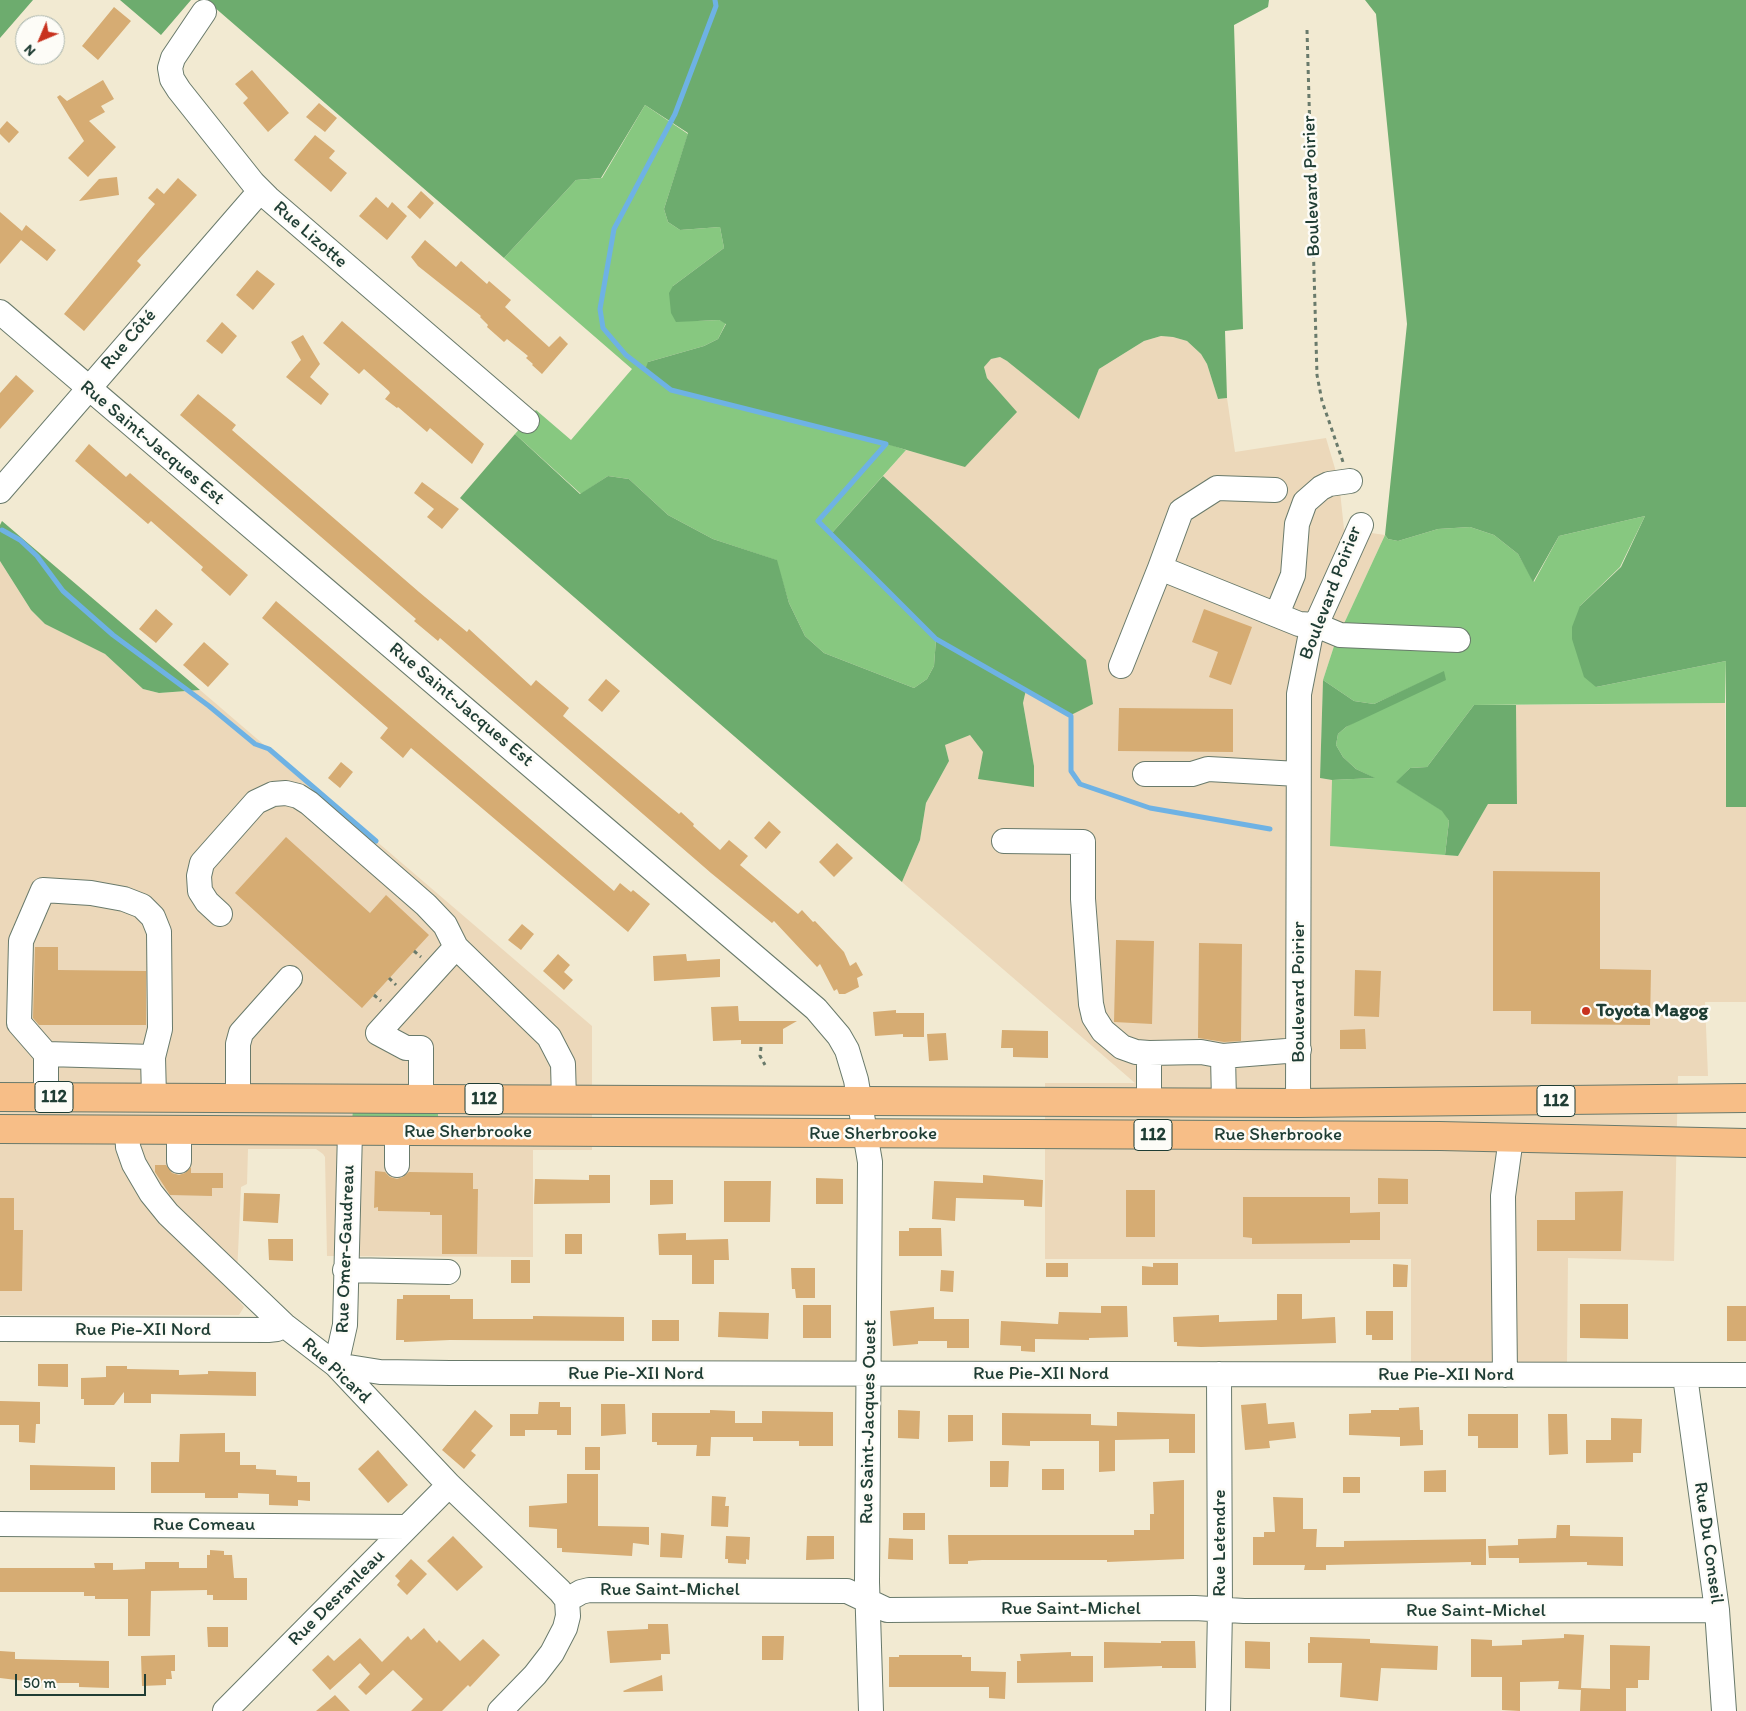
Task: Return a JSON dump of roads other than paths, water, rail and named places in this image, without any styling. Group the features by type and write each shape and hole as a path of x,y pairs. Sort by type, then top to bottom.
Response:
{"main road":[{"name":"Rue Sherbrooke","path":"0,1097 1298,1103 1746,1098"},
{"name":"Rue Sherbrooke","path":"0,1129 1440,1136 1746,1143"}],"street":[{"name":"Rue Lizotte","path":"204,12 173,58 170,68 172,79 260,191 526,421"},
{"name":"Rue Côté","path":"0,491 260,191"},
{"name":"Rue Saint-Jacques Est","path":"0,312 816,1008 834,1028 848,1050 866,1134"},
{"path":"1277,614 1292,575 1296,524 1305,502 1321,488 1336,482 1350,481"},
{"path":"1121,666 1160,568 1180,511 1217,488 1275,490"},
{"name":"Boulevard Poirier","path":"1298,1103 1299,694 1306,650 1361,525"},
{"path":"1160,568 1299,624 1316,625 1328,632 1352,637 1458,640"},
{"path":"1145,774 1192,774 1208,769 1298,774"},
{"path":"220,914 200,891 199,876 202,863 256,802 273,794 286,793 298,796 309,803 431,910 445,925 456,947 549,1037 563,1064 564,1100"},
{"path":"1004,842 1084,842 1083,899 1091,1004 1094,1016 1103,1031 1122,1047 1136,1052 1200,1052 1223,1056 1299,1050"},
{"path":"46,1097 46,1054 19,1023 21,941 43,890 91,893 124,899 142,906 153,917 159,932 160,1029 153,1057 154,1097"},
{"path":"421,1099 421,1048 406,1048 378,1033 456,947"},
{"path":"238,1098 238,1044 241,1033 290,978"},
{"path":"1149,1053 1149,1102"},
{"path":"46,1054 153,1057"},
{"path":"1223,1056 1224,1102"},
{"name":"Rue Picard","path":"127,1130 130,1156 156,1200 284,1324 336,1365 449,1485 560,1591 567,1600"},
{"path":"179,1130 179,1161"},
{"name":"Rue Omer-Gaudreau","path":"336,1365 344,1331 350,1132"},
{"path":"397,1132 397,1165"},
{"name":"Rue Saint-Jacques Ouest","path":"866,1134 870,1162 867,1601 871,1711"},
{"path":"1505,1375 1503,1196 1511,1138"},
{"path":"345,1270 448,1272"},
{"name":"Rue Pie-XII Nord","path":"0,1329 268,1330 277,1329 284,1324"},
{"name":"Rue Pie-XII Nord","path":"336,1365 363,1370 419,1372 1746,1375"},
{"name":"Rue Letendre","path":"1218,1711 1220,1610 1219,1374"},
{"name":"Rue Du Conseil","path":"1685,1376 1717,1610 1724,1711"},
{"name":"Rue Desranleau","path":"225,1711 449,1485"},
{"name":"Rue Comeau","path":"0,1524 407,1527"},
{"name":"Rue Saint-Michel","path":"567,1600 581,1592 609,1590 847,1591 887,1610 1717,1610"},
{"path":"500,1711 535,1675 552,1653 565,1628 568,1616 567,1600"}],"waterway":[{"path":"715,0 716,6 675,114 614,229 600,309 603,328 626,355 671,390 886,444 818,521 936,639 1071,716 1071,771 1080,784 1150,808 1270,829"},
{"path":"2,530 20,540 37,556 63,591 113,635 209,706 255,744 269,749 376,841"}],"place":[{"name":"Toyota Magog","path":"1586,1011"}]}
